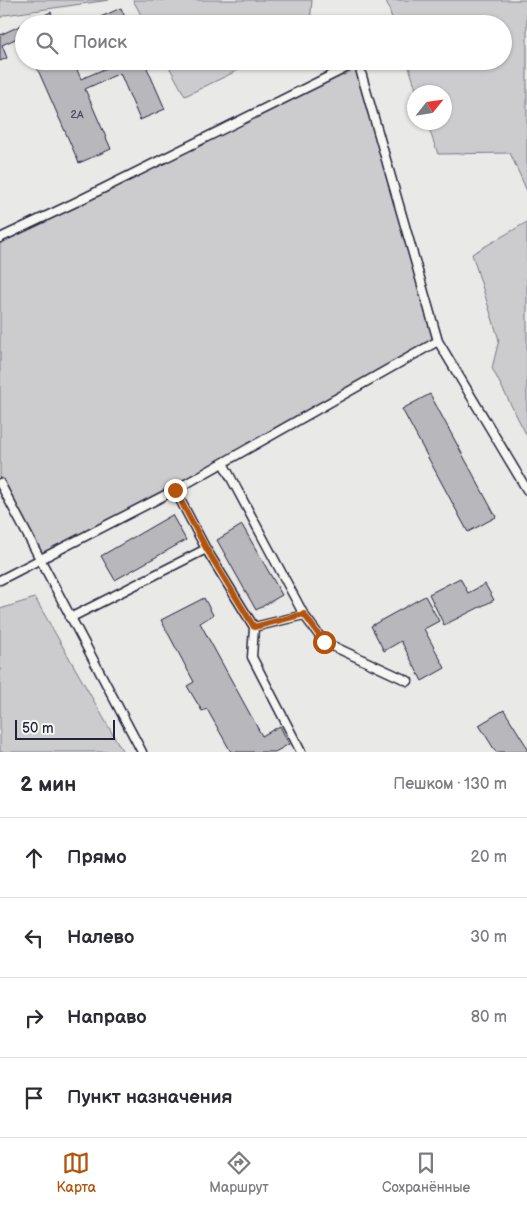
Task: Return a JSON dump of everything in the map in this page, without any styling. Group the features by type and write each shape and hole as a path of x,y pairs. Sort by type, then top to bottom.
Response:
{"lane":[{"path":"0,238 342,70"},
{"path":"360,70 438,341 527,490"},
{"path":"0,580 175,490 438,341"},
{"path":"223,463 304,614 324,642 408,681"},
{"path":"0,483 142,752"},
{"path":"175,490 206,548 254,627 252,657 301,752"},
{"path":"70,618 206,548"},
{"path":"254,627 304,614"}],"shaded area":[{"path":"0,0 109,0 5,15 0,18"},
{"path":"133,0 312,0 311,15 141,15"},
{"path":"386,0 527,0 527,191 510,153 438,154 429,130 452,130 452,85 415,85 410,70 512,70 512,15 391,15"},
{"path":"171,70 238,70 185,96"},
{"path":"341,70 360,70 438,341 41,560 0,483 0,235"},
{"path":"527,222 527,436 492,368 499,340 472,254"},
{"path":"35,598 123,752 0,752 0,609"}],"building":[{"path":"121,8 124,15 105,15"},
{"path":"15,28 15,39 2,45 7,58 0,61 0,35"},
{"path":"38,70 77,70 81,79 102,70 148,70 165,109 140,120 120,73 85,89 111,149 79,163"},
{"path":"430,394 496,517 468,532 402,409"},
{"path":"172,515 186,540 115,580 101,556"},
{"path":"242,525 282,595 256,610 217,540"},
{"path":"460,578 468,593 485,584 494,600 444,625 429,594"},
{"path":"425,596 439,621 424,629 445,668 422,681 401,641 384,651 371,626"},
{"path":"204,598 213,615 200,623 262,736 280,726 289,744 275,752 231,752 207,709 202,711 187,686 194,682 161,620"},
{"path":"504,710 527,747 527,752 496,752 479,725"}],"route":[{"path":"175,490 206,548 254,627 304,614 324,642"}]}
